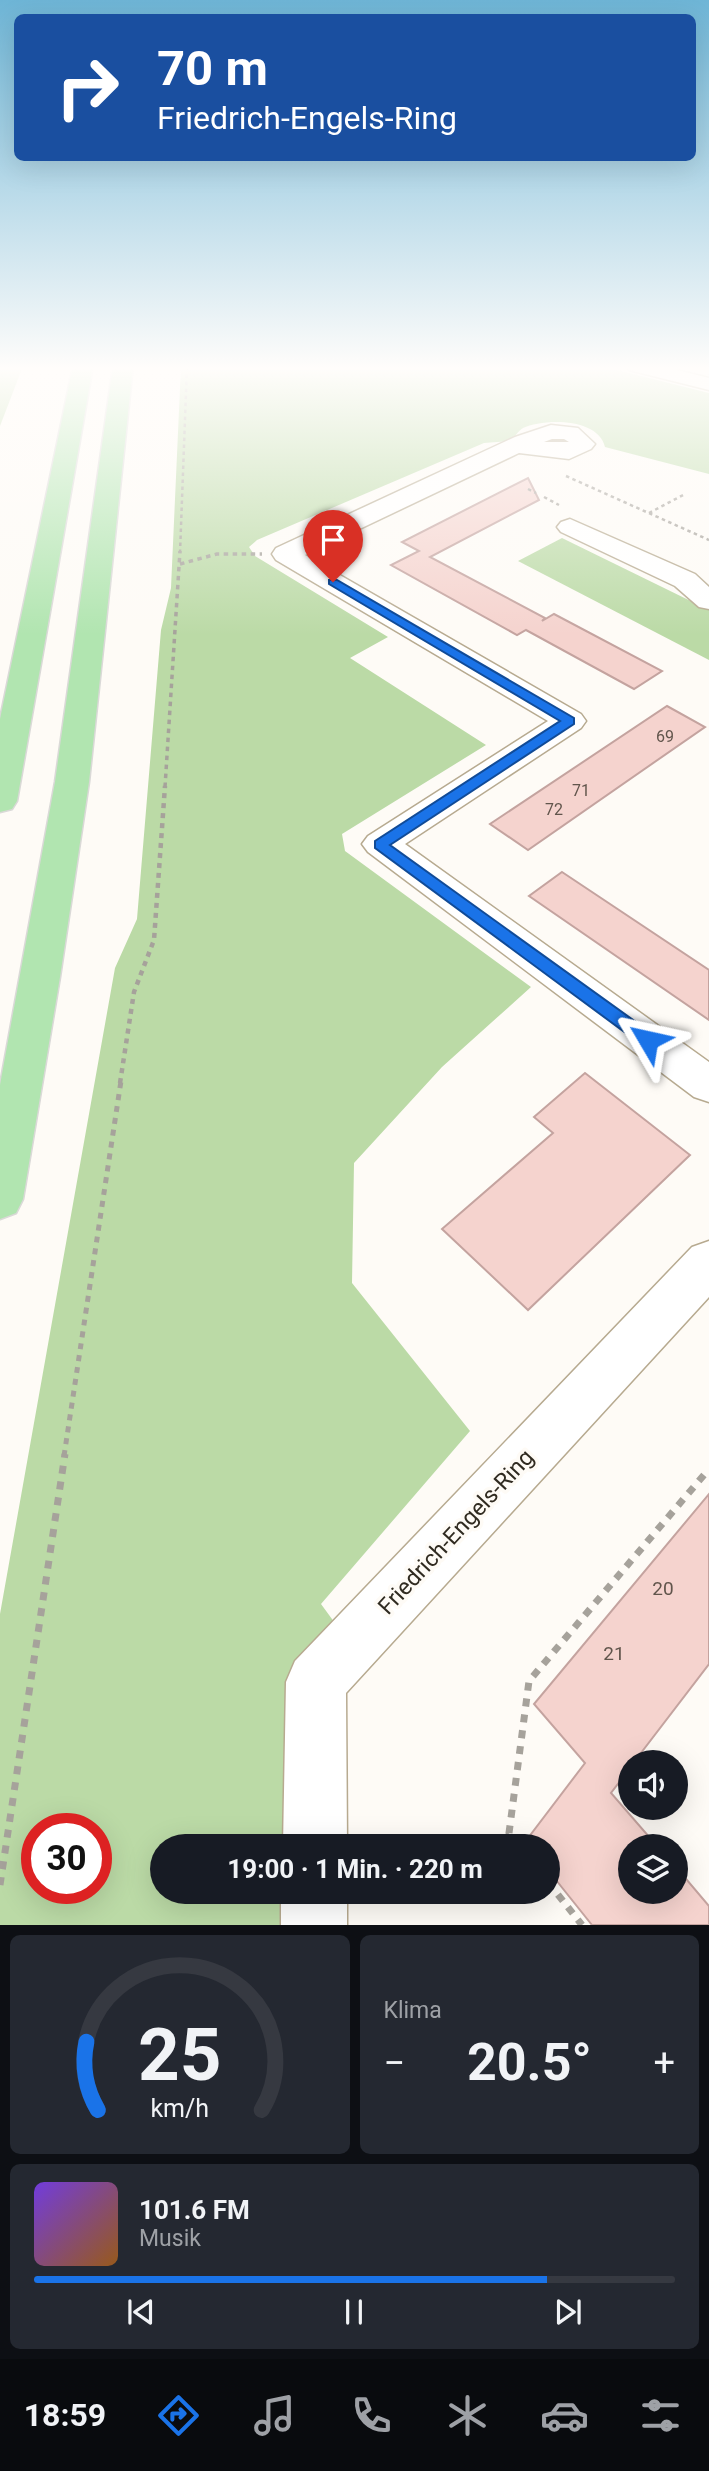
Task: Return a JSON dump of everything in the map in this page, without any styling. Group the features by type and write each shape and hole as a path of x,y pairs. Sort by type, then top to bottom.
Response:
{"highway":[{"path":"0,801 66,456"},
{"path":"0,1199 41,977 70,795 112,456"}],"street":[{"path":"285,554 495,456"},
{"path":"570,527 685,580 709,601"},
{"path":"285,554 570,721 380,844 709,1084"},
{"name":"Friedrich-Engels-Ring","path":"315,1834 316,1682 709,1263"},
{"path":"314,1904 314,1925"}],"path":[{"path":"0,1885 134,992 154,940 180,564 184,456"},
{"path":"561,473 709,540"},
{"path":"528,489 536,493"},
{"path":"649,513 685,494"},
{"path":"180,564 217,554 285,554"},
{"path":"510,1834 529,1681 709,1469"},
{"path":"560,1897 582,1925"}],"green space":[{"path":"177,456 454,456 257,540 249,547 255,556 388,637 350,658 486,745 342,834 345,851 531,987 442,1067 354,1163 352,1283 470,1431 321,1604 340,1630 300,1720 297,1834 150,1834 150,1904 295,1904 295,1925 0,1925 0,1614 115,968 137,919 161,630 171,588"},
{"path":"639,456 709,456 709,474"},
{"path":"562,538 709,610 709,660 518,561"}],"building":[{"path":"528,478 539,500 430,557 545,618 542,621 554,614 662,671 634,689 526,630 517,635 391,565 419,551 402,542"},
{"path":"667,706 705,727 528,850 490,824"},
{"path":"562,872 709,970 709,1020 529,896"},
{"path":"585,1073 690,1155 528,1310 442,1229 553,1133 534,1117"},
{"path":"709,1494 709,1664 643,1750 618,1750 618,1784 611,1793 618,1801 618,1820 634,1820 647,1834 618,1834 618,1904 688,1904 688,1881 709,1906 709,1925 592,1925 560,1885 560,1834 531,1834 585,1763 534,1704"}],"route":[{"path":"333,582 570,721 380,844 648,1040"}]}
